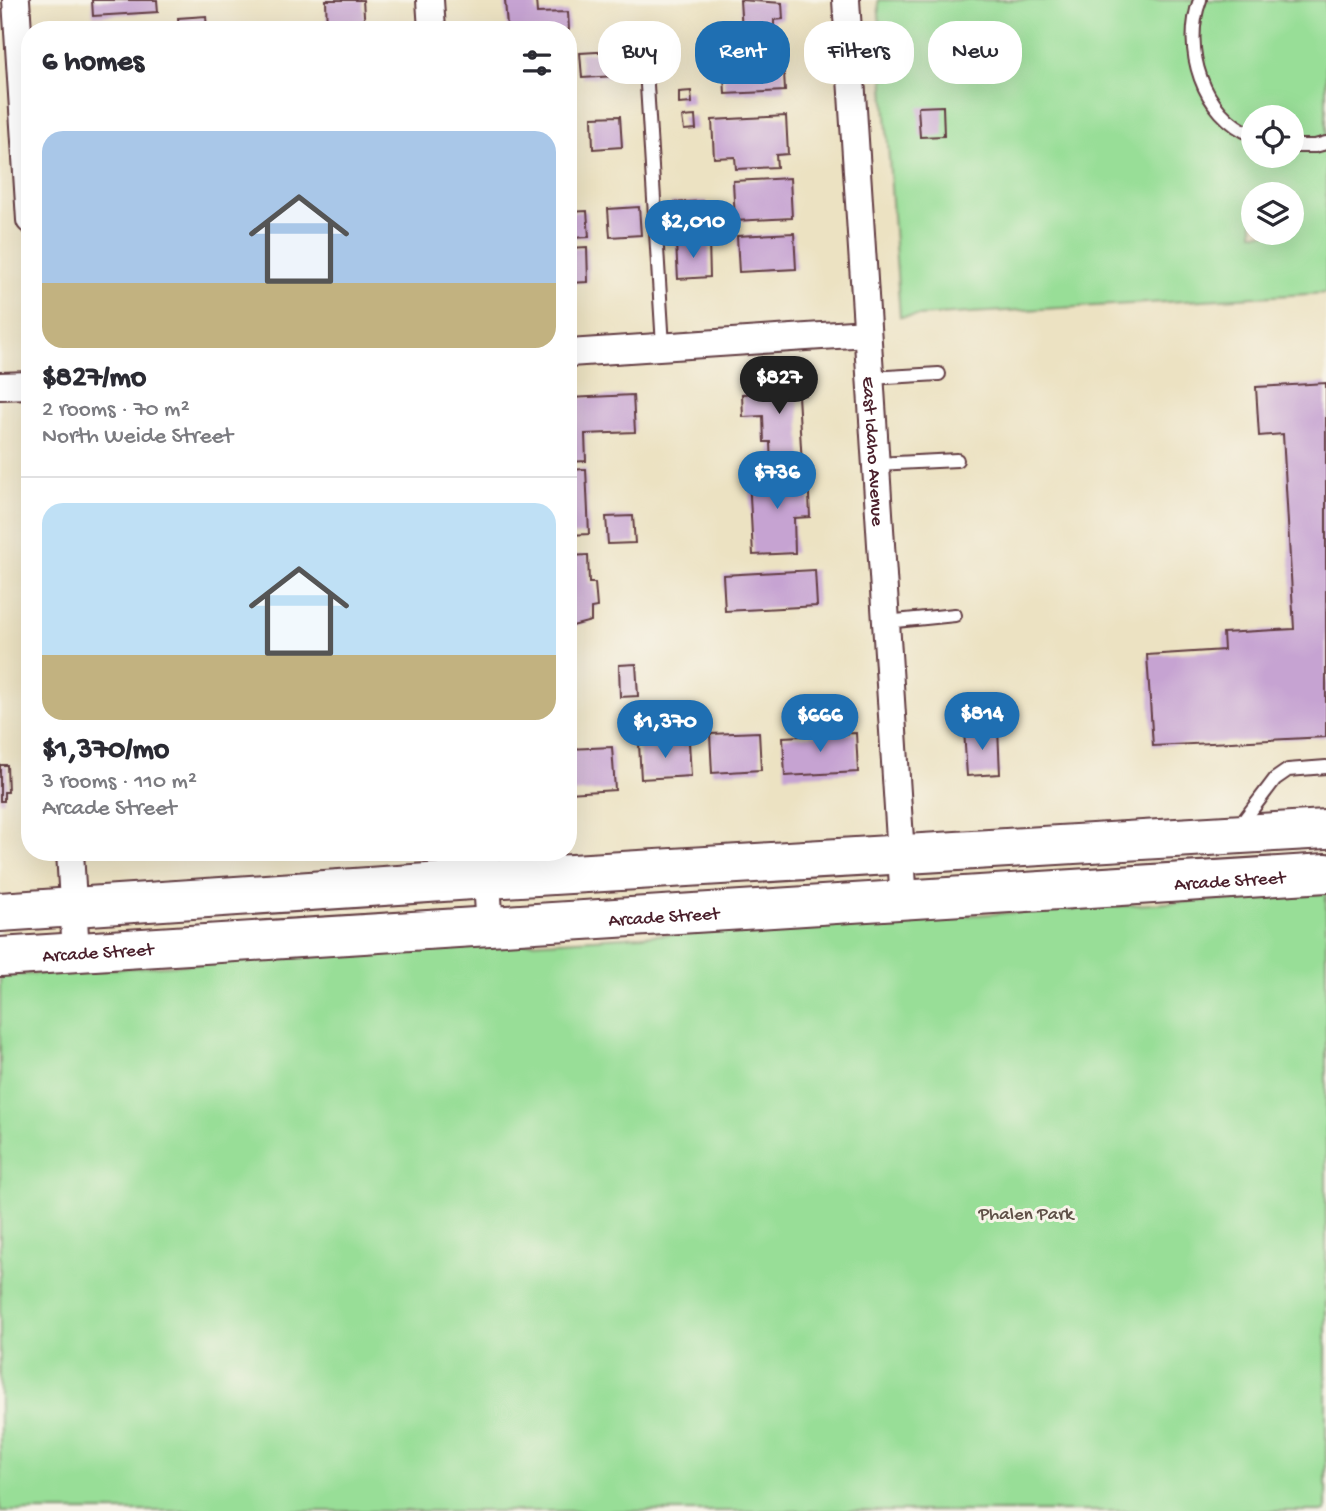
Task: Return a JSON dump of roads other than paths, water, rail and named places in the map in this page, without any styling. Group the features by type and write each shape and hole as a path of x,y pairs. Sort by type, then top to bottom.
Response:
{"main road":[{"path":"0,912 74,907 486,865 901,854 1326,829"},
{"name":"Arcade Street","path":"0,957 904,902 1326,873"}],"street":[{"path":"16,0 21,79"},
{"path":"430,0 431,21"},
{"name":"East Idaho Avenue","path":"846,0 904,902"},
{"path":"577,352 867,333"},
{"path":"0,386 21,385"},
{"path":"71,861 76,953"},
{"path":"486,865 490,928"}],"lane":[{"path":"1200,0 1194,16 1193,50 1202,84 1221,112 1241,126"},
{"path":"647,84 663,346"},
{"path":"1304,146 1326,143"},
{"path":"870,378 939,374"},
{"path":"876,464 957,460"},
{"path":"886,622 955,615"},
{"path":"1233,835 1275,779 1289,770 1326,767"}],"park label":[{"name":"Phalen Park","path":"1026,1212"}]}
